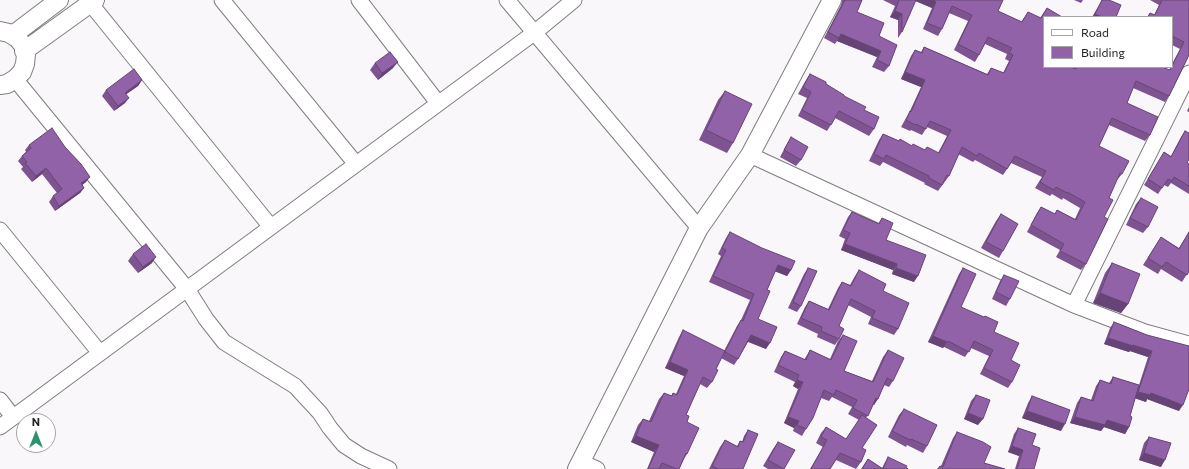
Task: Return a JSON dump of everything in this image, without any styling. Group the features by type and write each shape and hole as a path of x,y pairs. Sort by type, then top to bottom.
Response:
{"street":[{"path":"6,33 59,0"},
{"path":"222,0 356,164"},
{"path":"359,0 438,103"},
{"path":"507,0 699,228"},
{"path":"0,426 534,33 574,0"},
{"path":"597,469 579,465 699,228 750,155 832,0"},
{"path":"24,51 93,2 271,227"},
{"path":"6,33 17,38 23,45 25,64 22,72 8,82 187,289 206,319 224,342 295,386 320,413 330,428 344,444 361,456 389,469"},
{"path":"1074,305 1189,73"},
{"path":"750,155 1074,305 1145,332 1189,344"},
{"path":"0,230 100,353"},
{"path":"0,400 13,417"}],"building":[{"path":"845,0 862,0 857,12 884,23 879,36 897,45 889,66 877,60 881,51 841,34 839,38 828,32"},
{"path":"899,0 916,0 902,32 902,14 895,11"},
{"path":"933,0 1003,0 998,11 1022,22 1028,12 1041,18 1047,8 1060,16 1043,16 1043,68 1165,68 1170,70 1173,68 1173,64 1184,42 1173,36 1173,16 1148,16 1150,13 1155,15 1162,0 1189,0 1189,55 1169,96 1136,81 1127,103 1158,117 1150,135 1112,118 1099,146 1129,161 1122,174 1120,173 1109,198 1113,200 1104,217 1108,219 1086,264 1060,251 1064,244 1031,225 1041,207 1055,214 1057,210 1076,220 1085,202 1056,187 1054,190 1040,182 1046,171 1015,156 1007,169 979,153 977,156 962,147 949,176 947,175 942,185 929,178 929,176 886,155 884,159 874,154 883,134 899,141 900,139 912,146 913,144 925,150 927,147 939,153 951,130 930,121 926,129 906,120 925,80 905,72 915,50 922,53 924,47 988,75 991,68 1004,73 1013,55 1009,53 1012,48 988,37 979,55 958,44 972,15 952,6 942,29 927,23 936,2"},
{"path":"1102,0 1109,0 1121,5 1116,16 1100,16 1095,14"},
{"path":"390,52 398,62 382,73 375,63"},
{"path":"134,69 142,80 125,93 129,98 118,106 106,90"},
{"path":"810,74 826,82 826,84 844,96 866,107 864,110 879,117 874,129 839,111 831,125 802,110 811,92 803,87"},
{"path":"725,91 752,104 733,143 706,130"},
{"path":"52,128 65,147 81,164 90,177 81,183 84,188 59,206 53,196 62,189 46,168 36,176 25,163 27,162 22,156 31,148 29,145"},
{"path":"1185,131 1189,133 1189,159 1187,163 1189,164 1189,186 1174,177 1172,181 1168,179 1162,188 1148,179 1164,152 1171,157"},
{"path":"791,137 808,147 801,160 784,150"},
{"path":"1141,198 1158,207 1148,227 1130,218"},
{"path":"852,212 879,224 882,218 893,223 886,240 926,255 918,276 896,268 897,264 845,244 850,233 843,230"},
{"path":"1001,214 1018,224 1003,251 986,242"},
{"path":"730,232 762,248 795,261 791,270 778,265 767,290 770,291 758,319 777,327 770,343 751,335 738,359 725,352 741,320 743,321 754,294 713,276 726,250 722,248"},
{"path":"1189,232 1189,271 1187,275 1166,262 1162,267 1148,258 1161,237 1179,249"},
{"path":"146,244 156,257 143,267 133,254"},
{"path":"1112,263 1140,274 1128,304 1100,293"},
{"path":"808,268 817,271 801,306 793,302"},
{"path":"963,268 976,274 961,307 998,322 994,332 1019,343 1011,360 1020,365 1012,382 984,368 993,350 974,341 969,352 948,341 947,342 933,336"},
{"path":"859,270 886,284 883,291 909,303 898,329 872,318 875,311 851,299 839,326 844,329 839,339 821,331 822,327 801,318 809,301 829,310 842,282 851,286"},
{"path":"1004,275 1019,281 1010,299 996,292"},
{"path":"1114,322 1147,335 1189,346 1189,389 1183,405 1151,393 1150,395 1138,392 1152,351 1108,338"},
{"path":"683,330 725,351 716,369 718,370 712,382 703,377 686,415 689,416 687,422 699,428 679,469 662,463 659,469 648,469 659,445 636,436 643,419 651,422 664,393 672,396 673,393 677,395 688,370 670,362"},
{"path":"843,335 857,341 844,371 873,382 888,350 904,358 893,381 887,378 878,399 876,398 868,416 853,408 857,400 836,390 834,395 824,390 813,418 806,429 797,425 799,421 788,417 803,382 797,380 799,375 778,365 785,351 806,360 810,350 831,360"},
{"path":"1113,377 1139,385 1130,416 1132,417 1129,427 1107,420 1105,425 1075,417 1081,397 1093,401 1100,380 1111,384"},
{"path":"976,395 990,400 983,419 968,413"},
{"path":"1032,396 1070,410 1065,424 1027,411"},
{"path":"904,409 937,425 927,446 892,431"},
{"path":"862,415 877,425 862,448 866,450 861,462 840,453 830,469 811,469 827,440 821,437 826,427 846,439"},
{"path":"1018,428 1036,434 1032,445 1040,448 1034,469 1017,469 1023,450 1012,446"},
{"path":"748,430 758,434 743,469 718,469 712,466 725,440 738,447 740,441 743,442"},
{"path":"957,432 983,442 991,447 984,463 1005,469 938,469 940,466 943,467"},
{"path":"1149,437 1171,443 1165,460 1144,453"},
{"path":"778,442 795,450 784,469 768,460"},
{"path":"888,457 907,466 906,468 908,469 883,469"},
{"path":"868,459 883,469 862,469"}]}
